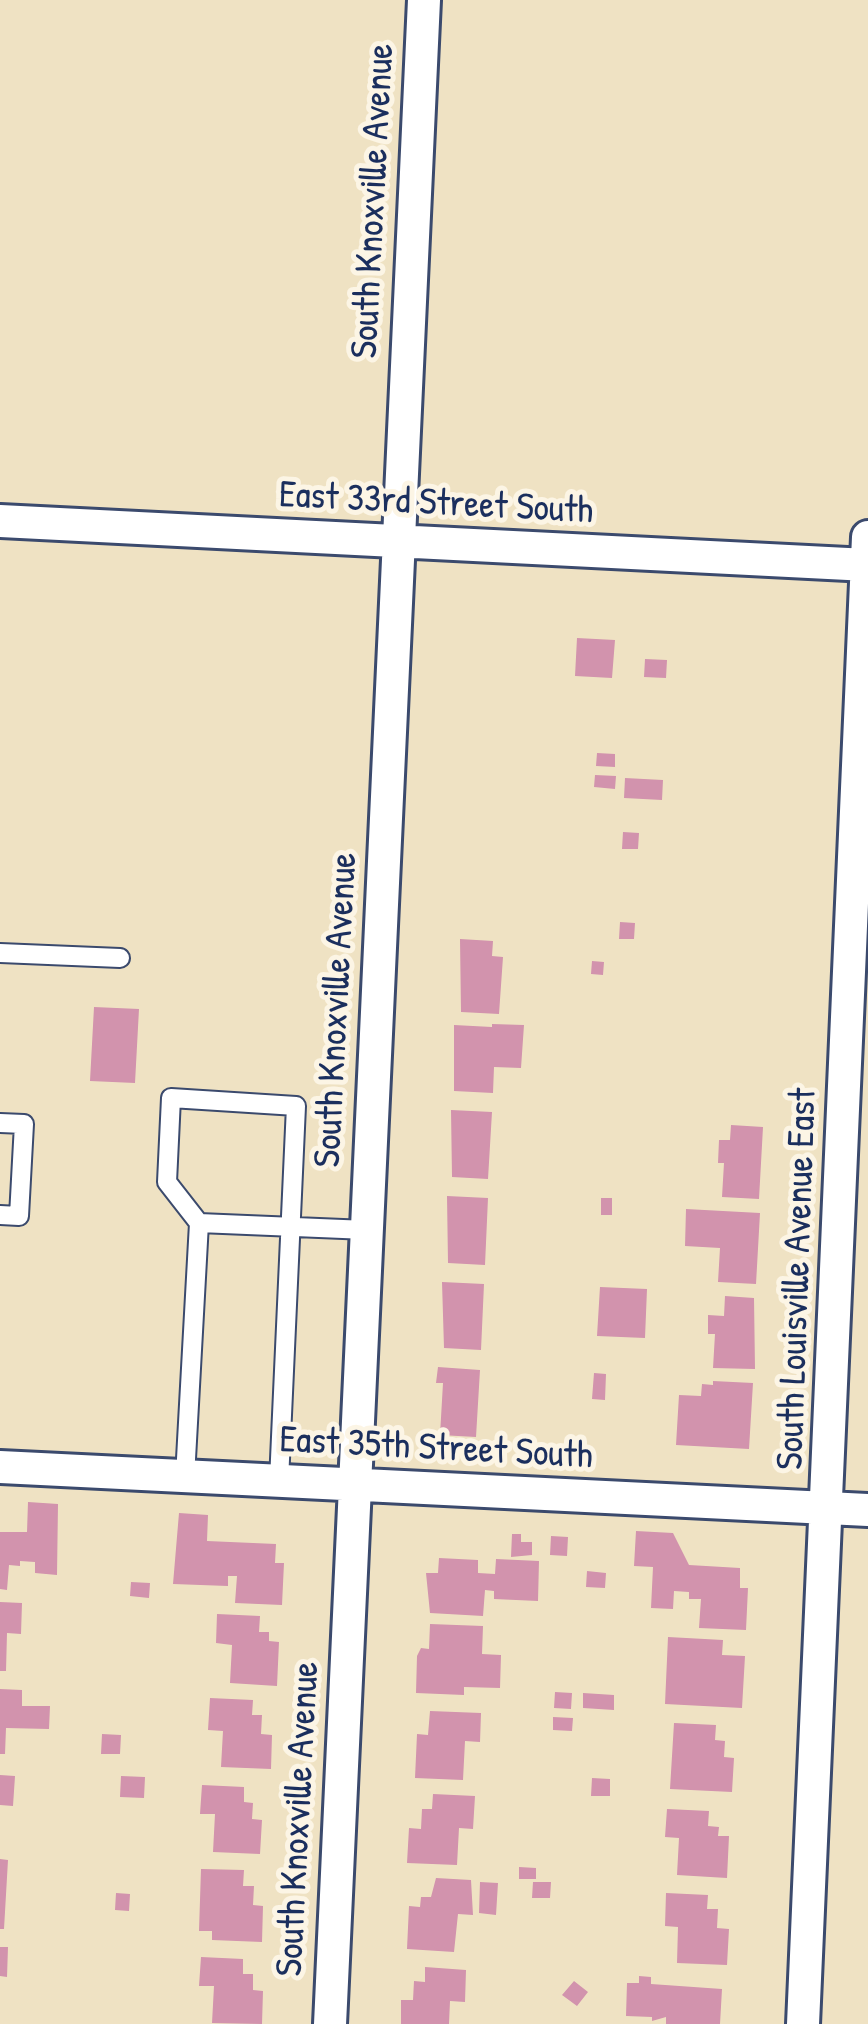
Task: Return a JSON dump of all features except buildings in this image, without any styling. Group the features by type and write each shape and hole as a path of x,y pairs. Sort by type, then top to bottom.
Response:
{"street":[{"name":"South Knoxville Avenue","path":"330,2024 424,0"},
{"name":"East 33rd Street South","path":"0,522 398,542 868,556"},
{"name":"South Louisville Avenue East","path":"803,2024 868,556"},
{"name":"East 35th Street South","path":"0,1467 868,1510"}],"lane":[{"path":"0,953 120,958"},
{"path":"185,1476 199,1224 167,1182 171,1098 296,1106 279,1481"},
{"path":"0,1123 24,1124 19,1216 0,1215"},
{"path":"199,1224 368,1230"}]}
